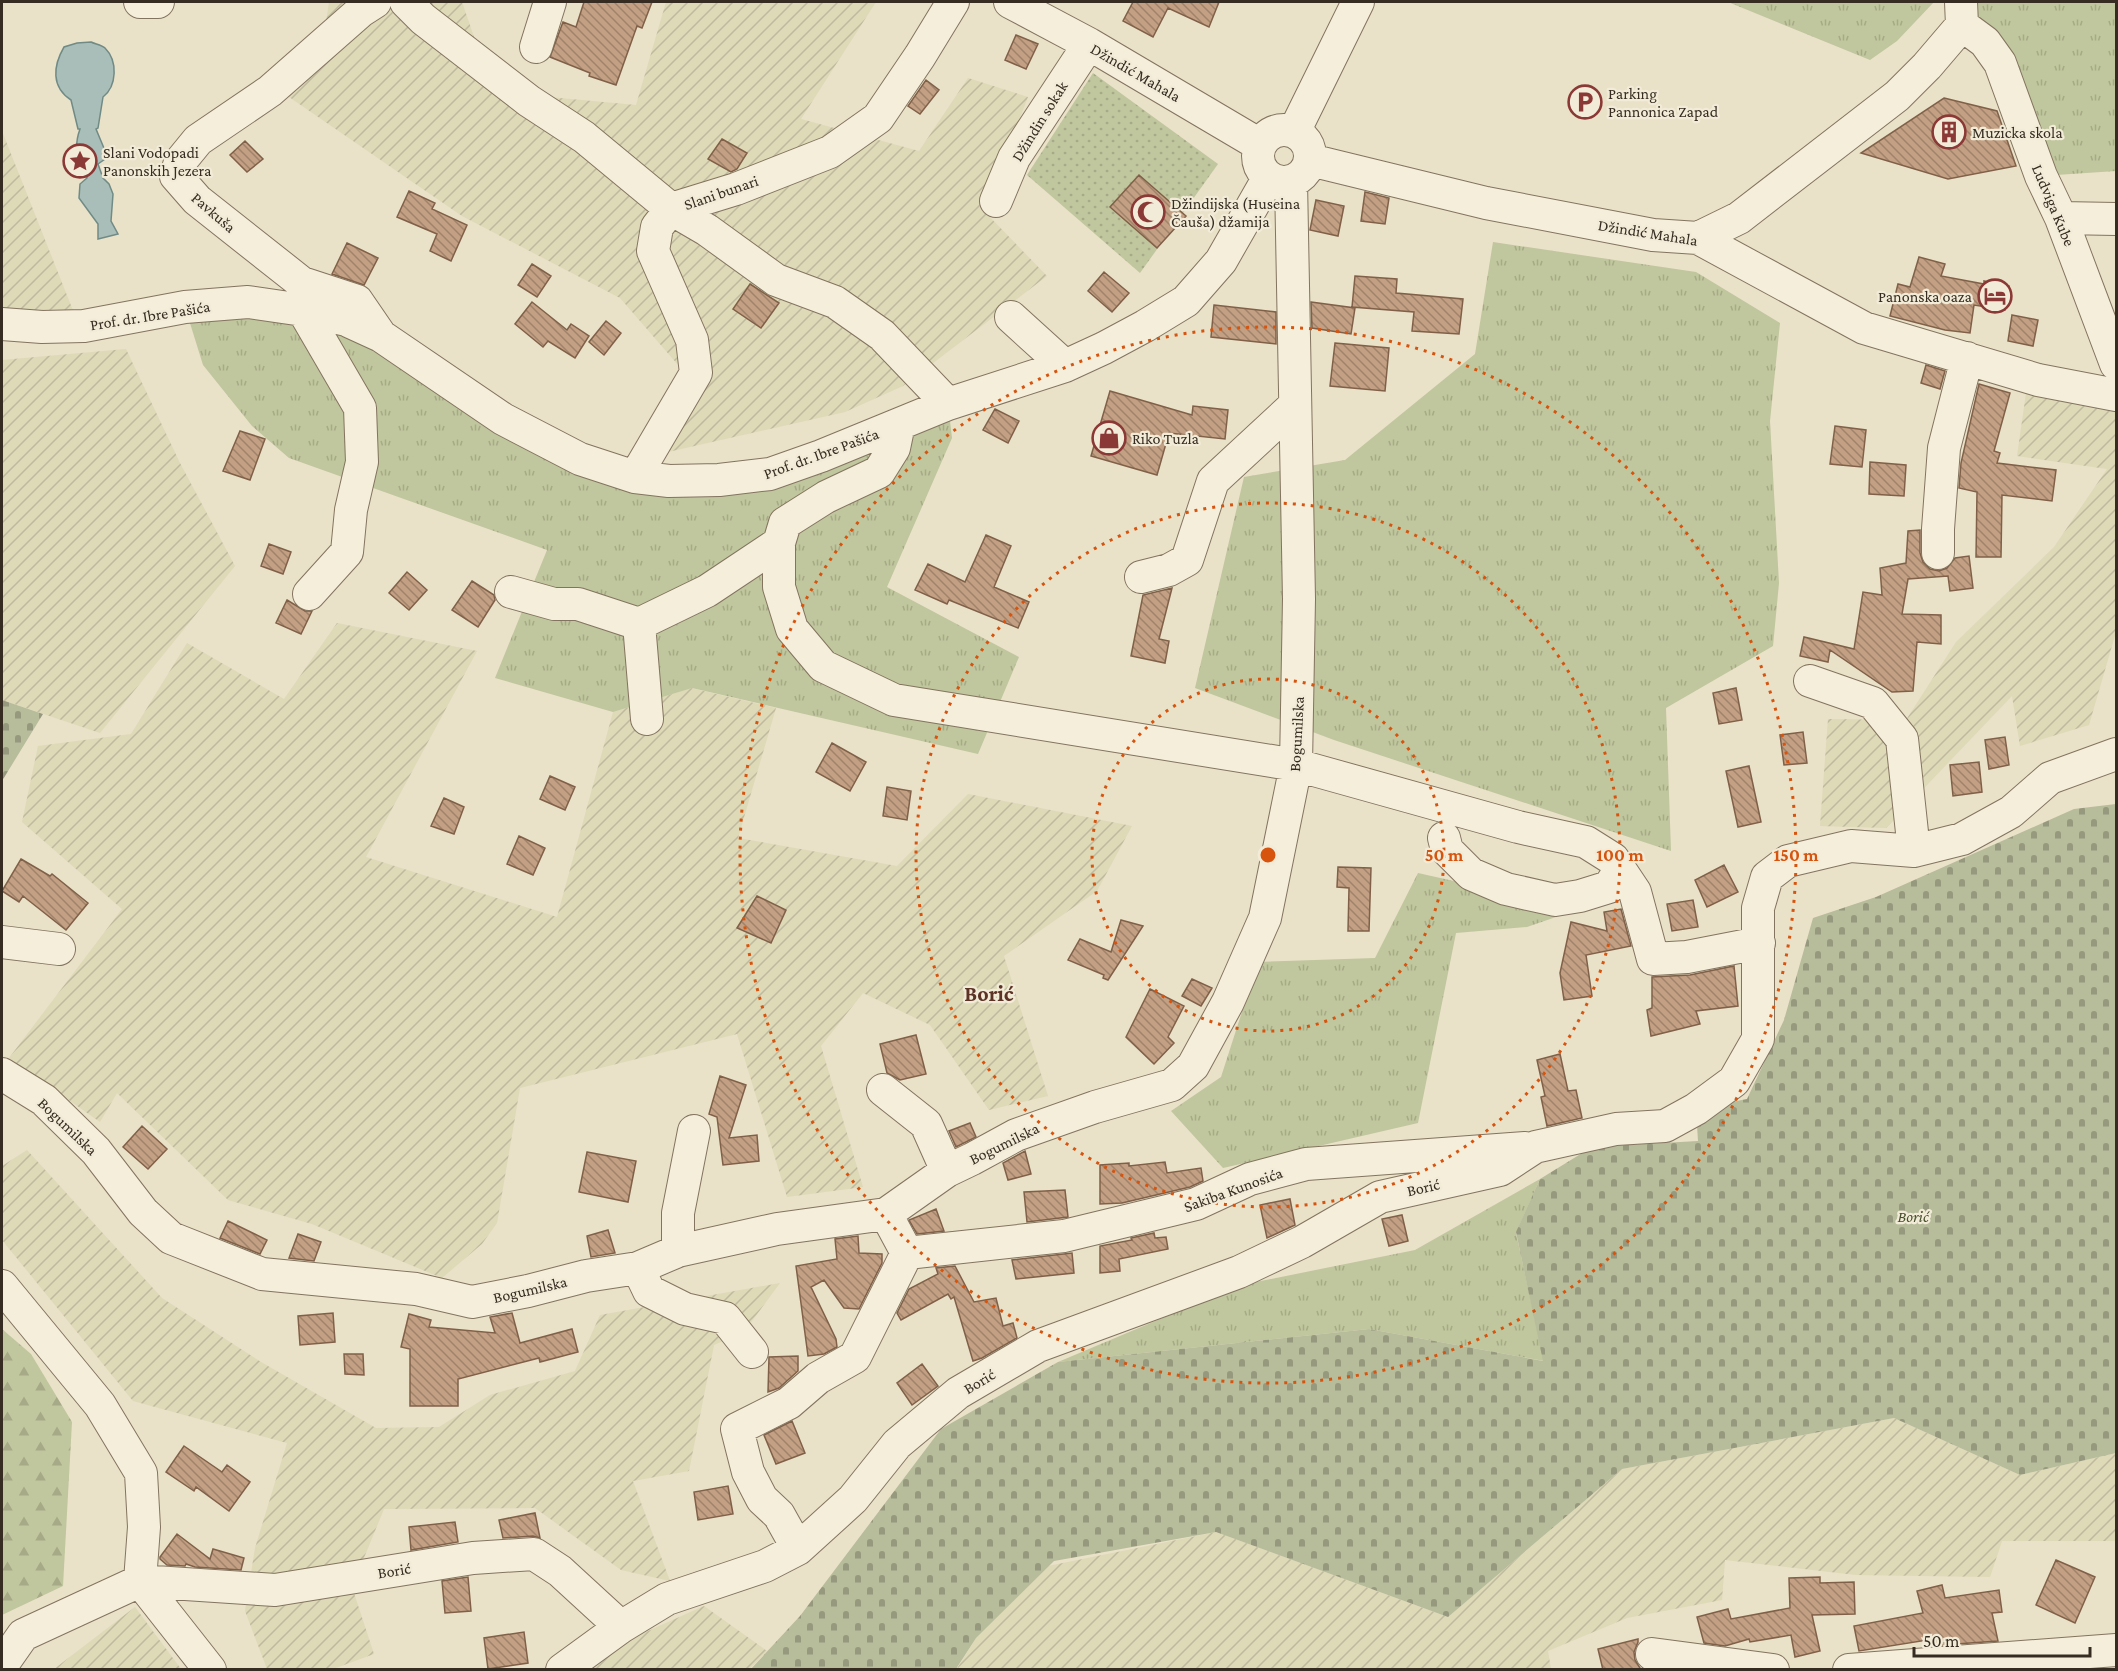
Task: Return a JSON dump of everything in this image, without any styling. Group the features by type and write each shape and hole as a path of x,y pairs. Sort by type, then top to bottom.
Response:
{"street":[{"path":"140,2 158,2"},
{"name":"Pavkuša","path":"375,2 361,11 270,91 198,140 180,162 176,176 197,200 302,284 357,301 381,336"},
{"path":"406,2 423,19 529,101 584,137 671,209 707,230 776,280 836,302 882,335 948,404"},
{"path":"536,47 550,2"},
{"name":"Slani bunari","path":"635,477 696,373 692,340 653,250 657,227 671,209 736,189 830,152 878,118 953,2"},
{"name":"Džindić Mahala","path":"1010,2 1089,45 1260,146"},
{"path":"1294,132 1358,2"},
{"name":"Ludviga Kube","path":"1698,238 1739,218 1889,102 1914,80 1962,13 2000,63 2041,176 2061,218 2116,364"},
{"name":"Džindin sokak","path":"996,201 1014,158 1089,45"},
{"path":"1280,130 1294,132 1304,139 1308,147 1290,173 1262,170 1258,163 1260,146 1272,133 1280,130"},
{"name":"Prof. dr. Ibre Pašića","path":"2,324 42,327 84,326 185,307 248,302 303,310 346,320 381,336 503,419 580,459 635,477 669,481 718,480 770,474 821,456 948,404 1065,366 1104,348 1186,301 1221,261 1290,173"},
{"name":"Džindić Mahala","path":"1290,173 1486,203 1653,235 1698,238 1864,328 2038,380 2116,395"},
{"name":"Bogumilska","path":"2,1074 44,1100 96,1151 143,1212 171,1238 262,1274 416,1289 472,1302 586,1276 638,1268 678,1251 777,1229 886,1214 946,1171 1016,1135 1095,1107 1172,1085 1192,1066 1228,1002 1265,918 1296,765 1299,599 1290,173"},
{"path":"2061,218 2116,219"},
{"path":"303,310 360,408 362,462 351,510 347,552 309,594"},
{"path":"1011,317 1065,366"},
{"path":"1938,553 1944,448 1967,358"},
{"path":"1141,577 1169,570 1187,560 1213,481 1295,405"},
{"path":"899,424 894,448 879,471 826,497 785,523 779,543 779,587 792,629 823,666 894,700 1296,765 1518,827 1586,842 1613,859 1635,892 1653,959 1687,957 1759,943"},
{"path":"511,592 554,604 578,604 639,624 707,591 779,543"},
{"path":"639,624 647,719"},
{"path":"1810,681 1873,703 1902,738 1914,850"},
{"name":"Borić","path":"562,1670 621,1627 667,1599 765,1566 798,1549 853,1499 897,1444 958,1393 1038,1346 1239,1272 1302,1242 1380,1197 1500,1170 1535,1147 1616,1129 1665,1126 1696,1109 1734,1081 1758,1039 1758,908 1767,877 1788,861 1851,846 1914,850 1962,840 2011,813 2050,778 2116,754"},
{"path":"1444,838 1448,850 1471,874 1506,889 1554,900 1580,896 1609,887 1620,870"},
{"path":"2,942 59,949"},
{"path":"883,1090 926,1124 946,1171"},
{"path":"678,1251 678,1214 694,1131"},
{"name":"Sakiba Kunosića","path":"907,1253 1064,1236 1196,1204 1250,1179 1306,1164 1535,1147"},
{"path":"798,1549 779,1515 762,1499 748,1472 737,1430 789,1403 818,1378 855,1357 907,1253 886,1214"},
{"path":"638,1268 649,1292 685,1309 725,1318 752,1352"},
{"path":"2,1286 100,1405 141,1473 144,1527 140,1581 210,1670"},
{"name":"Borić","path":"2,1665 23,1635 140,1581 275,1590 473,1558 534,1554 560,1571 621,1627"},
{"path":"1849,1670 2076,1662 2116,1650"},
{"path":"1652,1653 1773,1670"}],"shaded area":[{"path":"329,2 462,2 493,92 636,105 666,2 876,2 801,119 919,151 968,78 1028,97 984,211 1047,276 903,386 845,412 637,459 685,373 620,298 462,216 276,88 324,36"},
{"path":"2,131 72,308 84,326 2,324"},
{"path":"126,349 180,463 235,566 100,733 2,700 2,360"},
{"path":"2026,393 2116,402 2116,632 2089,725 2020,746 2012,696 1886,828 1820,826 1828,719 1906,720 1956,642 2054,547 2107,469 2017,456"},
{"path":"337,623 477,651 366,857 557,917 613,712 691,688 776,708 738,838 897,866 968,794 1132,826 1097,891 1004,956 1048,1096 989,1110 930,1025 863,993 821,1046 863,1187 787,1197 737,1034 520,1088 497,1223 482,1244 442,1278 312,1224 228,1200 117,1093 100,1122 9,1058 122,909 22,822 38,746 131,734 187,643 284,699"},
{"path":"27,1150 162,1298 261,1362 376,1428 439,1427 490,1395 575,1371 600,1315 780,1283 744,1332 714,1345 689,1471 633,1481 670,1581 621,1570 535,1508 384,1509 352,1587 374,1654 333,1669 267,1669 245,1611 255,1548 287,1443 133,1401 2,1240 2,1166"},
{"path":"1894,1418 2020,1475 2116,1453 2116,1541 2002,1541 1990,1577 1856,1575 1725,1560 1722,1600 1627,1618 1548,1651 1551,1669 956,1670 976,1638 1048,1566 1216,1532 1448,1617 1622,1469"},
{"path":"704,1606 767,1651 750,1669 584,1670 594,1655"},
{"path":"135,1607 181,1669 54,1669"}],"green space":[{"path":"1728,2 1934,2 1897,41 1870,60"},
{"path":"1961,2 2116,2 2116,171 2041,176"},
{"path":"1093,73 1218,164 1140,273 1027,175"},
{"path":"1493,242 1696,272 1780,323 1770,421 1779,583 1773,646 1666,708 1671,851 1334,740 1195,688 1244,477 1345,460 1475,354"},
{"path":"185,307 303,310 580,459 719,480 948,404 952,438 887,587 1019,657 978,754 692,688 613,712 495,678 547,550 289,458 252,426 203,365"},
{"path":"2,700 43,714 2,781"},
{"name":"Borić","path":"2116,804 2116,1453 2020,1475 1894,1418 1622,1469 1448,1617 1216,1532 1054,1561 976,1638 956,1669 750,1670 800,1616 941,1429 1058,1362 1369,1329 1543,1361 1516,1232 1540,1179 1592,1147 1698,1141 1696,1109 1747,1099 1784,1020 1813,918 1876,897 2074,809"},
{"path":"1418,873 1579,909 1527,927 1456,933 1418,1123 1223,1168 1171,1111 1221,1077 1258,962 1375,958"},
{"path":"1540,1179 1516,1233 1544,1361 1369,1329 1058,1362 1241,1285 1415,1250"},
{"path":"2,1329 31,1354 72,1422 63,1586 2,1615"}],"water":[{"path":"91,42 104,47 114,66 111,87 103,97 96,129 106,153 105,159 98,164 113,194 111,221 118,234 98,239 98,224 79,198 80,184 87,178 86,165 81,165 77,151 80,129 78,129 71,100 60,89 56,76 58,61 64,47"}],"building":[{"path":"584,2 652,2 642,28 637,26 616,85 589,76 590,73 550,57 563,22 576,27"},
{"path":"1133,2 1219,2 1209,27 1168,8 1153,37 1123,21"},
{"path":"1016,35 1038,44 1026,69 1005,60"},
{"path":"926,80 939,90 920,114 908,106"},
{"name":"Muzicka skola","path":"1944,98 1997,111 2016,166 1948,179 1861,153"},
{"path":"722,139 747,153 737,169 731,172 708,159"},
{"path":"245,141 263,159 247,172 230,155"},
{"name":"Džindijska (Huseina Čauša) džamija","path":"1139,175 1186,216 1157,248 1110,207"},
{"path":"409,191 435,203 432,209 467,225 451,261 430,251 437,234 397,217"},
{"path":"1365,192 1389,198 1385,224 1361,221"},
{"path":"1316,200 1344,206 1338,236 1310,230"},
{"path":"347,243 378,258 364,285 332,274"},
{"path":"1919,257 1945,264 1941,276 2009,286 2005,310 1974,305 1970,333 1945,330 1890,316 1898,284 1910,287"},
{"path":"532,264 551,276 537,297 518,285"},
{"path":"1104,272 1129,293 1112,312 1088,291"},
{"path":"1355,276 1397,279 1396,293 1463,299 1459,334 1412,331 1414,312 1352,307"},
{"path":"750,284 779,303 761,328 733,309"},
{"path":"532,302 567,330 571,324 589,336 575,358 548,341 543,347 515,324"},
{"path":"1311,302 1355,308 1351,334 1312,328"},
{"path":"1214,305 1276,312 1276,344 1211,337"},
{"path":"2012,315 2038,320 2033,346 2008,341"},
{"path":"606,321 621,333 604,355 589,342"},
{"path":"1335,343 1389,348 1385,391 1330,386"},
{"path":"1926,365 1945,371 1940,389 1921,383"},
{"path":"1979,384 2010,393 1994,451 2000,453 1997,463 2056,470 2052,501 2002,495 2001,557 1976,557 1977,492 1959,488 1961,463"},
{"path":"1110,391 1192,415 1193,406 1228,410 1225,439 1169,433 1157,475 1091,456"},
{"path":"995,409 1019,421 1008,443 983,430"},
{"path":"1835,426 1866,430 1862,467 1830,464"},
{"path":"240,431 265,439 250,480 223,471"},
{"path":"1870,462 1906,465 1904,496 1869,494"},
{"path":"1920,530 1920,553 1923,562 1930,569 1939,571 1947,568 1955,558 1969,556 1973,588 1950,591 1948,576 1908,579 1902,614 1941,615 1941,644 1917,642 1913,691 1892,692 1830,650 1828,662 1800,656 1804,637 1854,649 1863,592 1882,595 1880,568 1906,563 1908,531"},
{"path":"986,535 1011,546 994,587 1029,602 1018,628 949,600 947,604 915,590 928,564 965,582"},
{"path":"269,544 291,552 283,574 261,566"},
{"path":"407,572 427,590 409,610 389,593"},
{"path":"472,581 494,595 495,600 478,627 452,610"},
{"path":"1172,588 1159,639 1169,641 1165,663 1131,656 1143,595"},
{"path":"287,600 305,611 312,611 301,634 276,623"},
{"path":"1736,688 1742,720 1719,724 1713,693"},
{"path":"1803,732 1807,763 1784,765 1780,735"},
{"path":"2005,737 2009,765 1989,769 1985,740"},
{"path":"832,743 866,762 850,791 816,772"},
{"path":"1979,762 1982,792 1953,796 1950,765"},
{"path":"1749,766 1761,822 1738,827 1726,771"},
{"path":"550,776 575,787 565,810 540,799"},
{"path":"887,787 911,791 907,820 883,816"},
{"path":"444,798 464,807 454,834 431,826"},
{"path":"519,836 545,848 533,875 507,864"},
{"path":"21,859 50,876 52,874 88,903 66,930 23,896 19,902 2,891"},
{"path":"1724,865 1738,892 1707,907 1695,880"},
{"path":"1338,867 1371,868 1369,931 1348,931 1349,888 1337,887"},
{"path":"757,896 786,910 771,943 737,928"},
{"path":"1693,900 1698,927 1672,931 1667,904"},
{"path":"1621,909 1631,946 1586,955 1592,996 1564,1000 1560,973 1571,922 1607,931 1604,912"},
{"path":"1121,920 1143,926 1108,980 1103,978 1104,975 1068,960 1080,939 1111,952"},
{"path":"1734,966 1738,1006 1696,1011 1700,1024 1651,1036 1647,1010 1652,1008 1652,977 1690,975"},
{"path":"1192,979 1212,988 1201,1006 1182,996"},
{"path":"1150,989 1184,1006 1168,1037 1174,1043 1154,1064 1126,1037"},
{"path":"916,1035 926,1074 900,1080 887,1073 880,1044"},
{"path":"1560,1054 1568,1091 1576,1090 1582,1118 1547,1126 1541,1097 1545,1096 1537,1060"},
{"path":"720,1076 746,1085 729,1138 757,1135 759,1161 723,1165 717,1117 709,1114"},
{"path":"970,1123 976,1137 956,1147 949,1131"},
{"path":"142,1126 167,1149 148,1169 123,1147"},
{"path":"1025,1151 1031,1174 1008,1180 1003,1163"},
{"path":"587,1152 636,1161 628,1202 579,1192"},
{"path":"1165,1162 1167,1173 1201,1168 1203,1181 1190,1187 1122,1203 1100,1204 1100,1165 1129,1163 1129,1166"},
{"path":"1065,1190 1068,1217 1027,1222 1024,1192"},
{"path":"1290,1199 1295,1225 1267,1238 1260,1205"},
{"path":"936,1209 944,1231 917,1234 909,1220"},
{"path":"1402,1215 1408,1241 1389,1246 1382,1219"},
{"path":"228,1221 267,1240 260,1254 220,1238"},
{"path":"608,1230 615,1253 591,1257 587,1236"},
{"path":"1154,1233 1155,1238 1166,1237 1168,1249 1119,1259 1120,1271 1100,1273 1100,1246"},
{"path":"298,1234 321,1242 314,1261 289,1258"},
{"path":"858,1236 859,1253 882,1254 882,1263 859,1309 844,1308 824,1280 811,1287 836,1339 837,1347 824,1354 808,1356 796,1266 837,1259 835,1239"},
{"path":"1072,1253 1074,1273 1016,1279 1012,1260"},
{"path":"955,1266 974,1302 996,1298 1003,1326 1013,1323 1017,1338 973,1361 954,1297 951,1299 948,1294 901,1320 897,1313 909,1289 938,1274 936,1268"},
{"path":"333,1313 335,1342 300,1345 298,1316"},
{"path":"512,1313 520,1343 572,1329 578,1352 540,1362 539,1358 458,1379 458,1406 410,1406 410,1349 401,1347 409,1314 431,1320 429,1327 495,1333 490,1317"},
{"path":"344,1354 363,1354 364,1375 345,1374"},
{"path":"798,1356 798,1371 779,1388 768,1392 769,1357"},
{"path":"922,1364 938,1386 912,1405 897,1383"},
{"path":"792,1421 805,1453 776,1464 764,1435"},
{"path":"184,1446 222,1472 227,1465 250,1482 229,1511 196,1487 194,1491 166,1472"},
{"path":"728,1486 733,1514 698,1520 694,1492"},
{"path":"535,1513 540,1538 533,1536 503,1538 499,1520"},
{"path":"455,1522 458,1542 411,1550 409,1527"},
{"path":"177,1534 210,1559 213,1549 244,1558 241,1570 195,1567 186,1564 185,1566 167,1565 160,1557"},
{"path":"2056,1560 2095,1577 2075,1623 2036,1605"},
{"path":"468,1577 471,1611 445,1613 442,1581"},
{"path":"1820,1577 1820,1583 1854,1582 1855,1614 1812,1615 1820,1651 1795,1657 1791,1635 1750,1642 1749,1639 1725,1646 1704,1643 1697,1617 1728,1609 1731,1619 1790,1608 1789,1578"},
{"path":"1942,1585 1945,1598 1999,1590 2002,1612 1992,1613 1998,1641 1928,1646 1927,1640 1859,1651 1854,1626 1923,1613 1917,1591"},
{"path":"524,1632 528,1663 488,1669 484,1638"},
{"path":"1638,1639 1634,1652 1635,1660 1640,1668 1603,1670 1598,1649"}],"place":[{"name":"Parking Pannonica Zapad","path":"1585,102"},
{"name":"Muzicka skola","path":"1949,132"},
{"name":"Slani Vodopadi Panonskih Jezera","path":"80,161"},
{"name":"Džindijska (Huseina Čauša) džamija","path":"1148,212"},
{"name":"Panonska oaza","path":"1995,296"},
{"name":"Riko Tuzla","path":"1109,438"}],"district":[{"name":"Borić","path":"989,993"}]}
